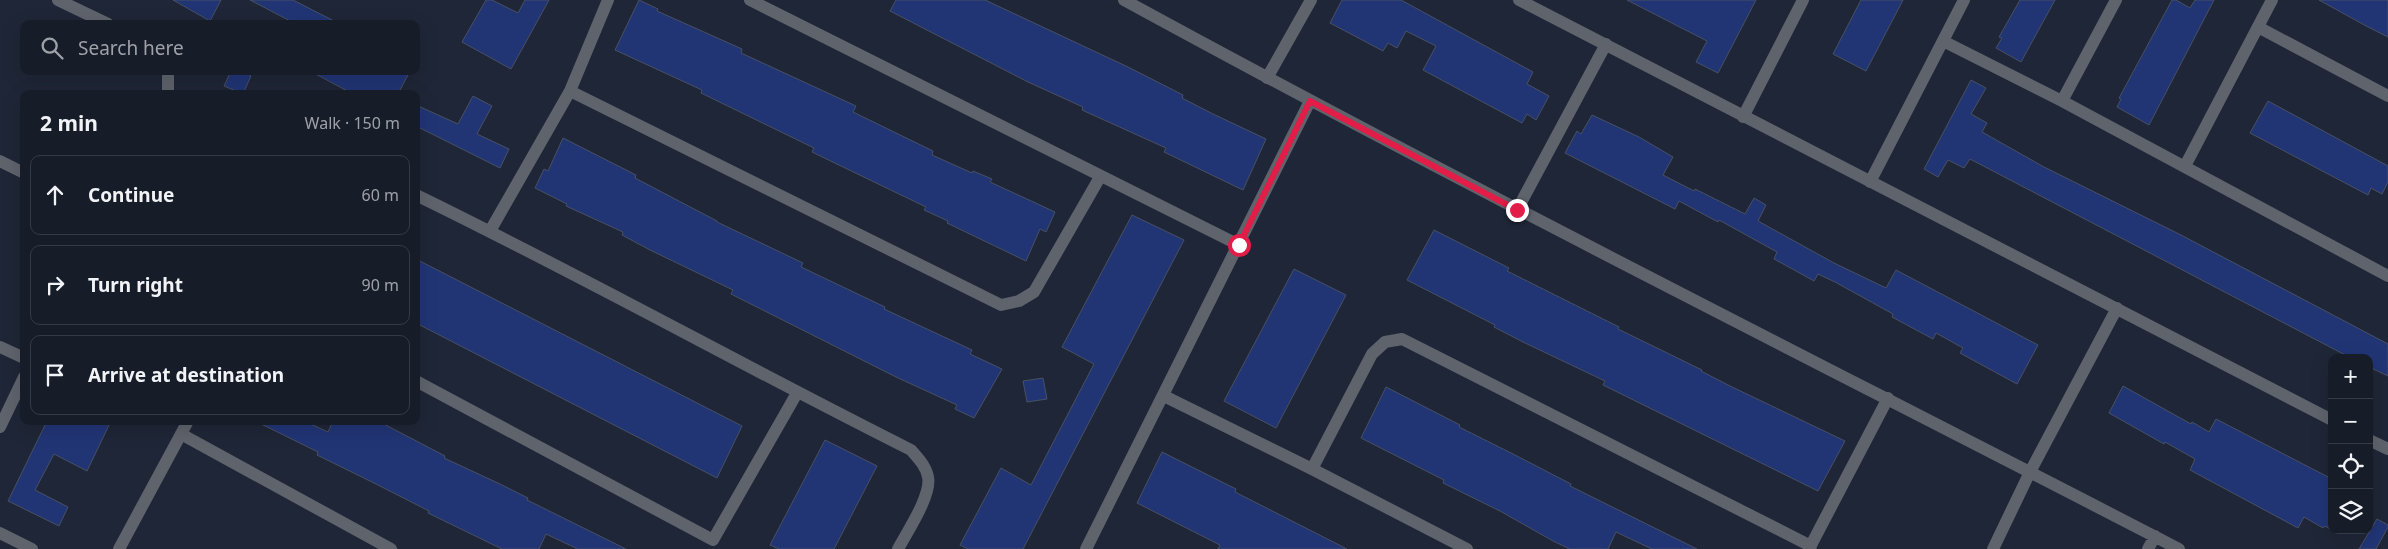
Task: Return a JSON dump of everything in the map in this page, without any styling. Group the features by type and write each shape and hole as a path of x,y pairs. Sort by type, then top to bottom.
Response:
{"street":[{"path":"58,0 100,20"},
{"path":"490,231 570,91 608,0"},
{"path":"750,0 1239,245"},
{"path":"1124,0 1517,210 1888,398 2179,549"},
{"path":"1267,78 1311,0"},
{"path":"1519,0 2328,418"},
{"path":"1743,117 1803,0"},
{"path":"1870,182 1964,0"},
{"path":"2062,101 2116,0"},
{"path":"2185,166 2272,0"},
{"path":"2258,27 2388,96"},
{"path":"1943,41 2062,101 2388,276"},
{"path":"1517,210 1606,44"},
{"path":"168,75 168,90"},
{"path":"570,91 1001,305 1019,301 1034,292 1100,177"},
{"path":"1089,548 1310,101"},
{"path":"0,161 20,171"},
{"path":"420,197 490,231 797,393 912,450 922,462 928,477 928,492 898,549"},
{"path":"1993,549 2030,472 2117,308"},
{"path":"1312,469 1372,354 1385,342 1402,338 1810,547 1888,398"},
{"path":"0,347 20,356"},
{"path":"420,383 711,544 797,393"},
{"path":"0,427 20,385"},
{"path":"1164,396 1312,469 1467,549"},
{"path":"119,549 186,425"},
{"path":"181,434 391,549"},
{"path":"2373,442 2388,450"},
{"path":"0,533 32,549"},
{"path":"2148,549 2155,536"}],"building":[{"path":"173,0 221,0 211,20"},
{"path":"250,0 293,0 332,20 288,20"},
{"path":"486,0 492,0 518,13 525,0 549,0 511,69 462,42"},
{"path":"639,0 658,9 657,11 742,49 741,53 856,106 853,112 933,151 932,155 972,173 973,171 992,179 990,182 1055,212 1046,232 1040,229 1026,261 947,223 948,221 924,210 926,207 812,152 814,148 701,93 702,90 615,50"},
{"path":"896,0 985,0 1128,67 1183,95 1182,98 1266,139 1243,190 1164,152 1166,148 1082,110 1083,107 1028,82 890,11"},
{"path":"1342,0 1401,0 1533,72 1527,84 1549,96 1536,120 1527,114 1522,123 1423,70 1436,46 1406,31 1397,48 1388,43 1383,51 1330,23"},
{"path":"1627,0 1756,0 1718,73 1696,62 1707,41"},
{"path":"1861,0 1903,0 1866,71 1833,54"},
{"path":"2020,0 2055,0 2021,62 1996,48 2002,38 1999,37"},
{"path":"2172,0 2176,0 2190,8 2195,0 2214,0 2149,125 2117,107 2121,99 2119,98"},
{"path":"2319,0 2388,0 2388,37 2368,27"},
{"path":"229,75 251,76 245,90 234,90 224,86"},
{"path":"317,75 408,75 400,90 346,90"},
{"path":"1971,80 1986,88 1971,114 1987,123 1982,132 2044,167 2181,235 2388,344 2388,376 2373,369 2373,354 2343,354 1970,159 1964,168 1948,160 1938,177 1924,169"},
{"path":"473,96 492,106 477,134 509,149 500,168 420,128 420,107 458,124"},
{"path":"2268,101 2388,166 2388,182 2382,194 2371,188 2368,195 2250,133"},
{"path":"1592,115 1639,137 1673,157 1663,175 1694,191 1695,189 1745,214 1754,198 1766,205 1758,221 1834,263 1886,288 1896,270 2038,345 2017,384 1960,353 1963,348 1936,333 1933,339 1892,317 1893,314 1835,282 1818,274 1814,281 1774,259 1777,252 1719,220 1718,222 1679,201 1675,209 1565,153 1577,131 1581,134"},
{"path":"563,138 636,175 635,178 717,222 803,263 801,267 885,307 884,309 972,350 970,354 1002,369 974,418 955,409 957,405 896,377 731,294 733,290 650,250 622,235 623,232 566,206 567,204 535,188 544,169 548,171"},
{"path":"1132,215 1184,240 1023,549 968,549 960,545 1001,468 1031,485 1094,364 1062,347"},
{"path":"1434,230 1509,268 1507,271 1619,327 1618,329 1702,370 1730,386 1845,441 1818,491 1603,385 1605,381 1523,342 1494,327 1495,325 1407,280"},
{"path":"420,261 742,426 717,478 420,325"},
{"path":"1294,269 1346,295 1276,428 1224,401"},
{"path":"1043,378 1047,399 1027,402 1023,381"},
{"path":"2123,386 2209,432 2216,419 2328,477 2328,528 2325,526 2323,528 2304,517 2298,528 2190,470 2195,459 2109,413"},
{"path":"1386,387 1460,425 1459,427 1571,484 1570,486 1697,549 1652,549 1616,532 1608,549 1570,549 1553,541 1500,511 1443,483 1444,480 1361,438"},
{"path":"45,425 109,425 87,471 54,454 35,490 68,507 59,526 8,501"},
{"path":"263,425 313,425 328,432 331,425 386,425 445,456 444,458 528,498 527,500 626,549 578,549 546,534 539,549 502,549 317,455 318,452"},
{"path":"825,440 877,466 834,549 779,549 770,545"},
{"path":"1162,452 1236,489 1235,492 1347,549 1218,549 1220,545 1137,503"},
{"path":"2377,519 2388,525 2388,527 2376,549 2359,549 2368,534 2373,534 2373,526"}],"route":[{"path":"1239,245 1310,101 1517,210"}]}
